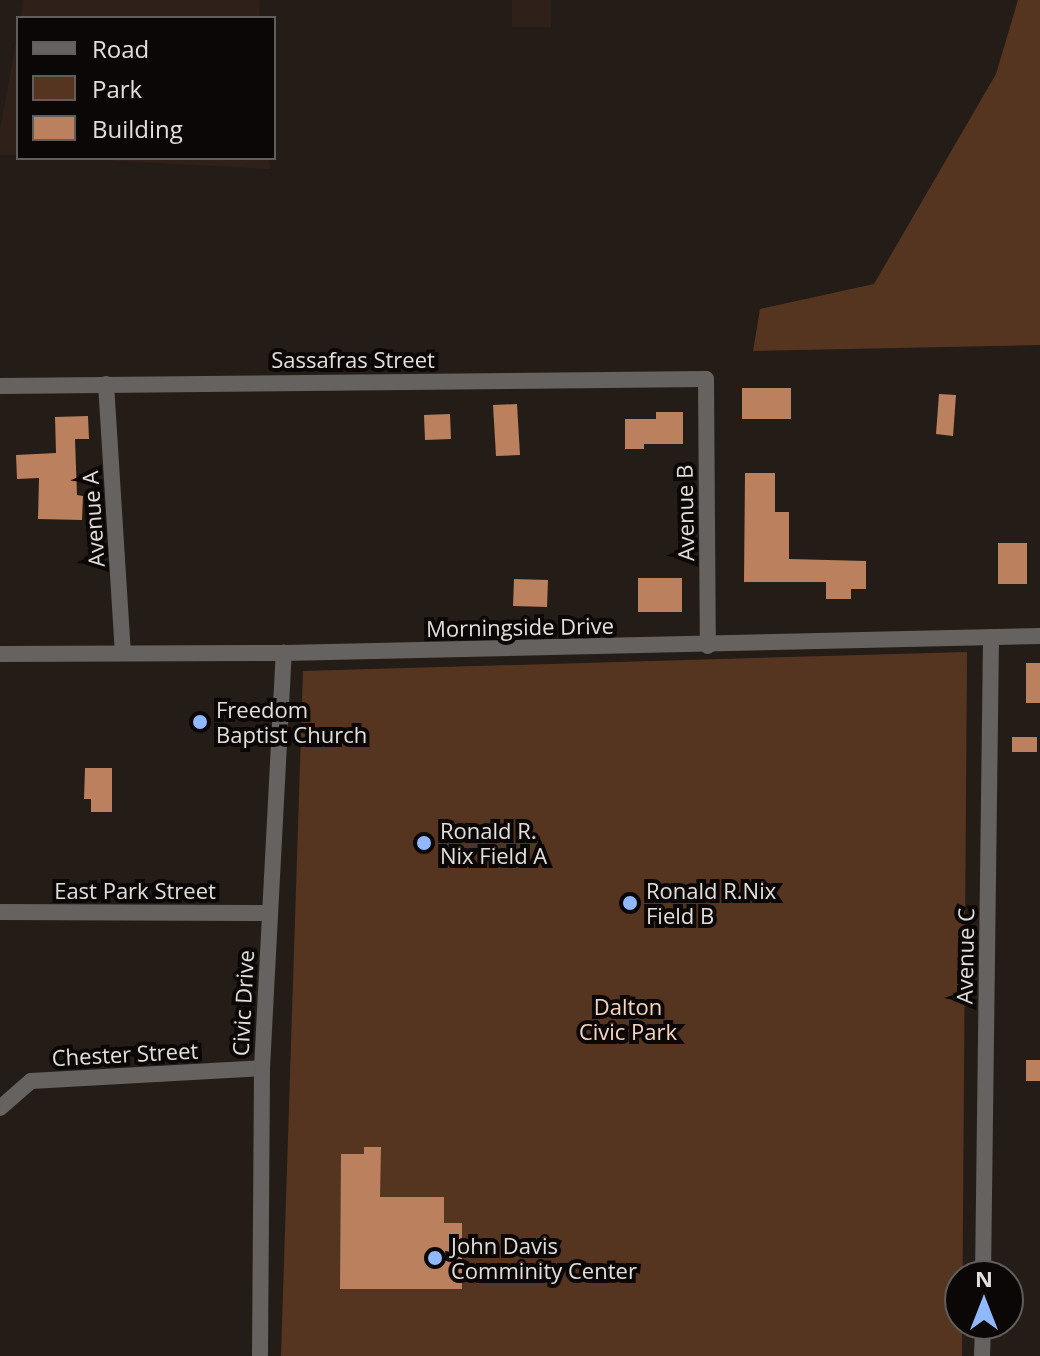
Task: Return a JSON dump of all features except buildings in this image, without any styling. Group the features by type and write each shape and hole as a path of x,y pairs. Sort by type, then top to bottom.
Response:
{"street":[{"name":"Sassafras Street","path":"0,386 706,379"},
{"name":"Avenue B","path":"706,379 708,646"},
{"name":"Avenue A","path":"106,384 123,652"},
{"name":"Morningside Drive","path":"0,654 708,646 1040,636"},
{"name":"Avenue C","path":"983,1260 991,637"},
{"name":"Civic Drive","path":"260,1356 262,1068 284,653"},
{"name":"East Park Street","path":"0,912 270,913"},
{"name":"Chester Street","path":"0,1108 31,1081 262,1068"}],"shaded area":[{"path":"23,0 259,0 260,16 21,16"},
{"path":"512,0 551,0 551,27 512,27"},
{"path":"16,43 16,155 0,155 0,129"},
{"path":"102,160 269,160 270,169"}],"green space":[{"path":"1018,0 1040,0 1040,345 753,351 760,309 874,284 996,74"},
{"name":"Dalton Civic Park","path":"967,652 963,1260 944,1260 944,1340 962,1340 962,1356 281,1356 303,671"}],"place":[{"name":"Freedom Baptist Church","path":"200,722"},
{"name":"Ronald R. Nix Field A","path":"424,843"},
{"name":"Ronald R.Nix Field B","path":"630,903"},
{"name":"John Davis Comminity Center","path":"435,1258"}]}
